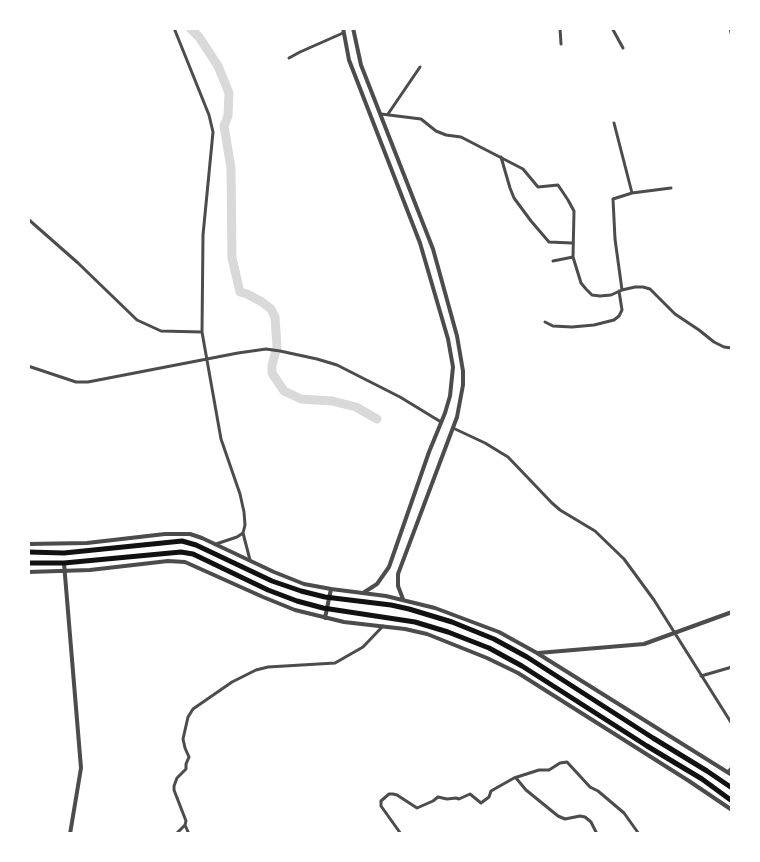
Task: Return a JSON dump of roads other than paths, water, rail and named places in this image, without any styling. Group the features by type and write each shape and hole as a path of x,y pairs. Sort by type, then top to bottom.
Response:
{"highway":[{"path":"28,552 64,553 182,541 196,544 272,581 301,591 325,597 391,605 452,622 527,657 732,788"},
{"path":"64,544 64,553"},
{"path":"28,563 64,563 181,552 193,554 268,590 297,601 323,608 415,622 480,644 522,666 702,779 732,801"}],"street":[{"path":"174,28 209,115 213,132 203,235 202,332 221,439 242,503 245,525 243,533 250,560"},
{"path":"353,28 361,65 433,249 457,336 463,371 460,401 453,428 398,574 398,586 403,599"},
{"path":"560,28 561,44"},
{"path":"612,28 623,48"},
{"path":"730,28 732,37"},
{"path":"289,58 343,31 349,60 420,243 448,339 453,367 450,396 389,567 377,584 362,593"},
{"path":"388,114 420,67"},
{"path":"381,114 421,119 436,131 461,137 523,169 538,188 558,185 574,212 573,257 581,283 592,295 611,295 635,287 650,289 675,314 714,342 732,348"},
{"path":"614,123 632,193"},
{"path":"501,157 514,198 531,221 549,242 572,243"},
{"path":"545,322 553,326 572,327 614,320 619,316 622,310 615,239 614,197 671,188"},
{"path":"28,219 137,320 161,331 202,332"},
{"path":"553,261 573,257"},
{"path":"28,366 76,382 88,382 238,353 280,351 337,365 400,397 441,422"},
{"path":"453,428 508,457 560,510 595,531 624,559 654,600 732,724"},
{"path":"28,544 87,543 177,533 190,534 304,584 403,599 435,608 499,632 537,653 730,773 732,767"},
{"path":"216,544 243,533"},
{"path":"28,572 64,572 168,561 185,562 295,610 344,622 405,629 427,634 480,654 518,673 732,810"},
{"path":"64,563 81,768 70,834"},
{"path":"325,618 331,589"},
{"path":"537,653 649,643 732,612"},
{"path":"189,834 174,786 177,778 186,769 189,757 183,742 188,717 193,709 232,682 256,670 268,667 336,663 363,647 383,626"},
{"path":"701,676 732,667"},
{"path":"401,834 381,806 381,801 388,794 397,795 417,808 438,797 453,800 470,794 482,803 489,797 491,791 516,778 539,770 549,770 560,763 567,762 590,787 598,790 624,813 639,834"},
{"path":"516,778 526,790 558,816 565,819 585,817 591,822 597,834"},
{"path":"176,834 185,825"}],"waterway":[{"path":"190,28 199,37 218,66 229,93 228,116 224,126 231,168 232,258 240,292 262,302 271,309 275,317 277,347 272,373 284,391 301,399 332,401 356,407 377,419"}]}
